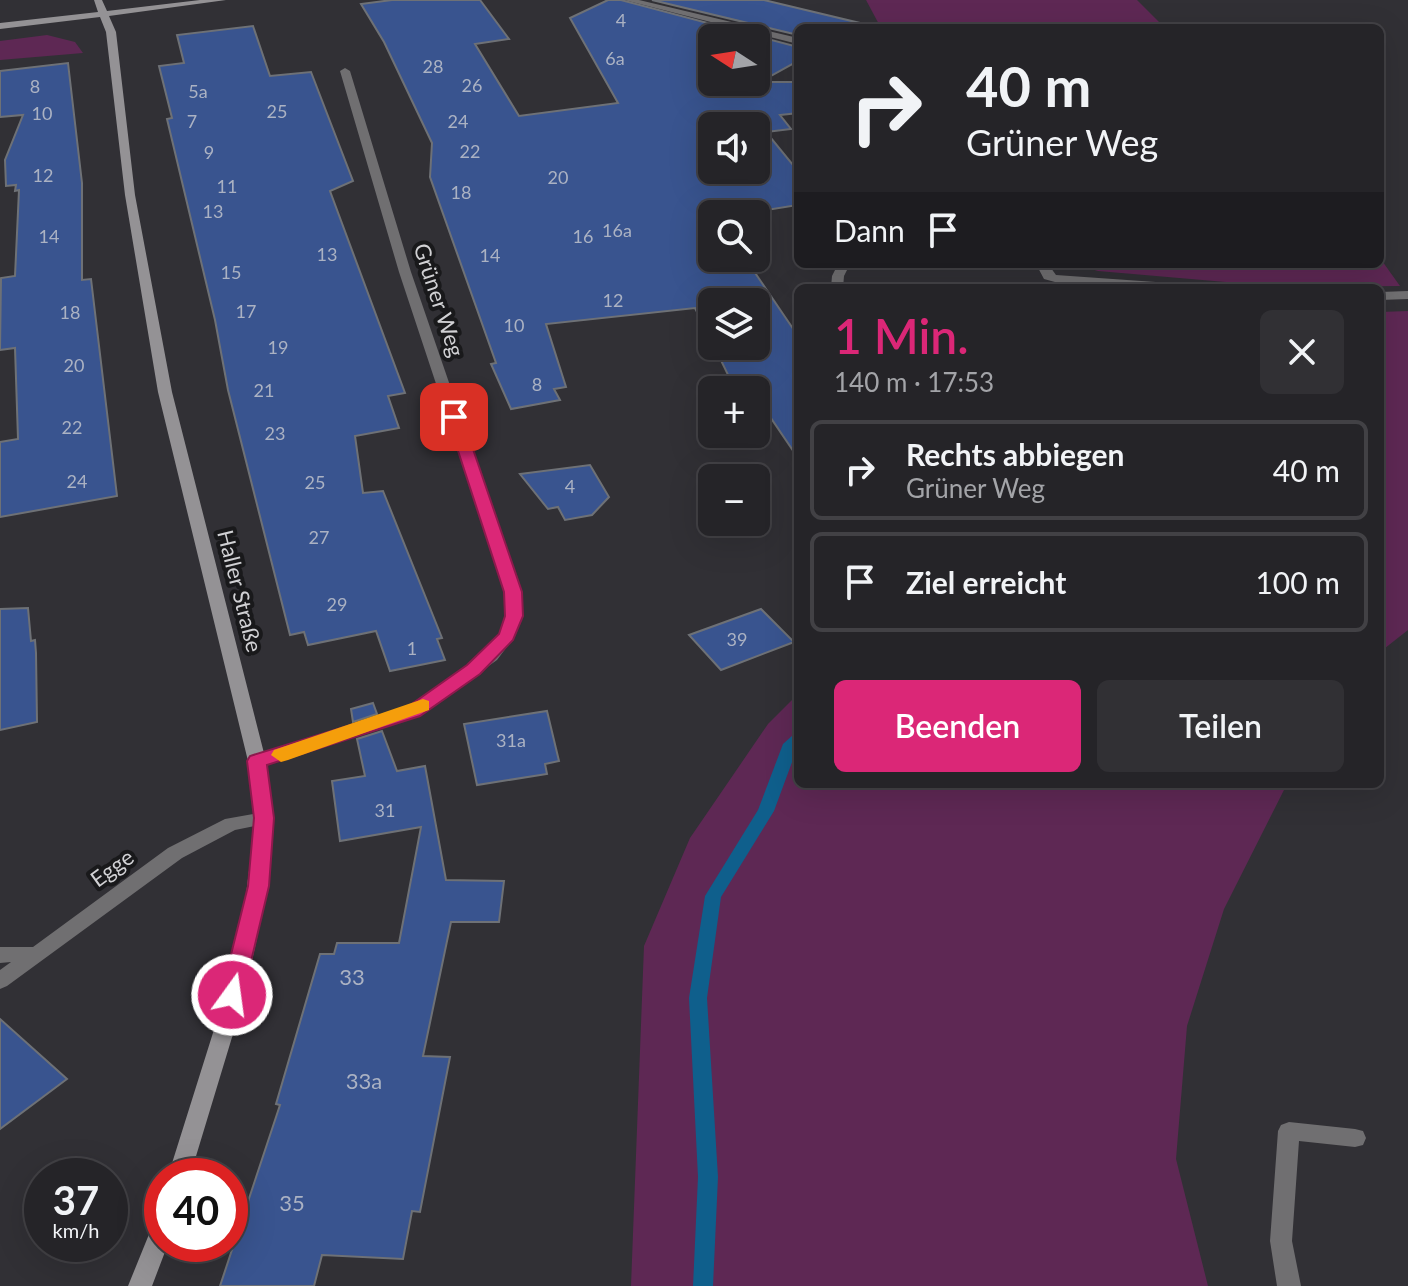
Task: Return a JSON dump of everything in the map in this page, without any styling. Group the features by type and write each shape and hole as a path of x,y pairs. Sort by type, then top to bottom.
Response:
{"street":[{"path":"0,26 100,6 222,0"},
{"path":"628,0 794,40"},
{"name":"Haller Straße","path":"100,6 111,32 130,195 165,392 257,761 264,818 258,886 248,930 219,1049 185,1158"},
{"name":"Grüner Weg","path":"257,761 413,712 491,656 507,636 514,616 513,592 405,272 345,71"},
{"path":"1044,268 1048,276 1055,278 1132,284"},
{"path":"1384,296 1408,295"},
{"name":"Egge","path":"0,981 175,853 231,824 264,818"},
{"path":"0,955 36,954"},
{"path":"1289,1286 1281,1241 1289,1131 1355,1138"},
{"path":"140,1286 149,1262"}],"shaded area":[{"path":"866,0 1137,0 1161,24 879,24"},
{"path":"47,35 75,42 83,53 0,60 0,41"},
{"path":"1384,264 1400,286 1248,284 1088,268 1384,268"},
{"path":"1408,311 1408,630 1384,649 1384,312"},
{"path":"794,698 794,788 1285,788 1224,909 1187,1026 1176,1159 1208,1286 631,1286 644,946 690,838 768,724"}],"building":[{"path":"392,0 480,0 509,39 475,44 519,116 618,103 570,18 608,0 621,0 711,24 698,24 698,96 770,96 770,82 794,82 794,113 780,115 791,129 770,132 770,112 698,112 698,184 770,184 770,137 794,166 794,206 770,209 770,200 698,200 698,272 755,272 765,288 698,288 698,314 695,308 546,324 566,387 554,389 560,400 511,409 491,364 496,363 430,177 432,143 384,42 361,4"},
{"path":"652,0 764,0 864,24 794,24 794,34 770,28 770,24 752,24"},
{"path":"253,26 270,76 311,72 353,181 330,191 405,393 388,396 399,428 355,436 363,493 383,491 442,638 437,639 445,660 390,671 376,631 308,645 304,632 290,635 228,390 215,320 167,119 172,118 159,66 184,63 177,35"},
{"path":"770,40 794,46 794,63 770,76"},
{"path":"68,63 82,183 82,280 91,279 117,496 0,517 0,442 18,439 15,348 0,350 1,278 15,276 19,190 15,191 16,185 6,186 5,160 23,115 0,117 0,71"},
{"path":"770,295 794,330 794,452 770,417 770,376 729,376 721,360 770,360"},
{"path":"590,465 609,497 592,515 565,520 558,507 548,509 520,474"},
{"path":"28,608 31,641 35,640 37,722 0,730 0,609"},
{"path":"761,609 794,642 721,670 689,635"},
{"path":"373,703 377,714 353,722 351,709"},
{"path":"547,711 559,761 545,764 547,774 477,785 464,724"},
{"path":"382,731 397,771 425,766 446,880 504,881 499,922 451,922 423,1056 450,1057 420,1212 412,1211 403,1259 322,1255 314,1286 220,1286 228,1262 248,1262 248,1202 280,1105 276,1104 320,954 334,954 337,943 399,943 421,827 340,841 332,781 365,776 357,739"},
{"path":"0,1019 67,1079 0,1129"}],"waterway":[{"path":"703,1286 708,1177 698,998 713,896 766,811 794,742"}],"slow traffic":[{"path":"281,755 413,712 423,706"}],"route":[{"path":"232,995 258,886 264,818 257,761 413,712 474,670 491,656 507,636 514,616 513,592 454,417"}]}
